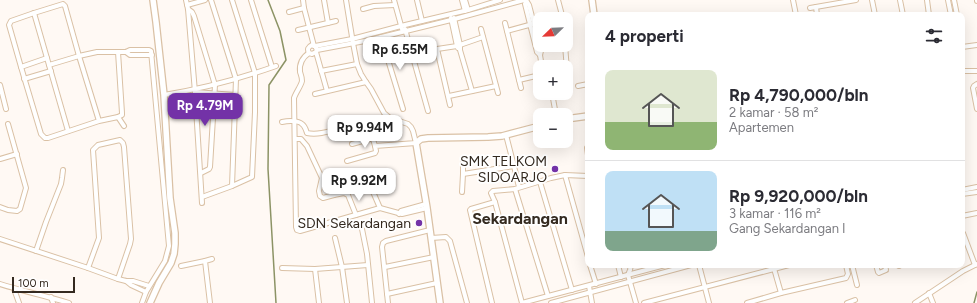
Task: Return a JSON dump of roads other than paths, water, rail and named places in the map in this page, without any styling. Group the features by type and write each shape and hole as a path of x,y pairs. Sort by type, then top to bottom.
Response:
{"street":[{"path":"150,303 159,283 172,263 175,244 164,95 153,0"},
{"path":"186,0 188,7 195,91 202,203"},
{"path":"188,7 205,0"},
{"path":"210,0 236,79 232,186"},
{"path":"202,197 252,177 255,74 232,0"},
{"path":"164,95 195,91 274,67 251,0"},
{"path":"303,0 327,91"},
{"path":"324,0 328,23"},
{"path":"346,0 357,64 366,82 371,88 384,113 390,118 408,124 413,131 427,206 440,303"},
{"path":"372,0 374,6"},
{"path":"394,0 428,111"},
{"path":"417,0 422,21"},
{"path":"462,0 466,10"},
{"path":"466,0 466,10"},
{"path":"427,206 402,214 380,208 300,231 297,230 294,98 302,81 300,66 303,57 309,53 312,54 315,49 352,41 500,0"},
{"path":"558,0 562,12"},
{"path":"592,0 594,12"},
{"path":"793,0 795,12"},
{"path":"810,8 842,1 856,0"},
{"path":"872,0 874,12"},
{"path":"900,0 902,12"},
{"path":"927,0 929,12"},
{"path":"948,0 950,12"},
{"path":"954,0 956,12"},
{"path":"352,41 381,37 525,1 529,5 537,52 540,54 541,60"},
{"path":"99,121 65,6 63,4 34,13 11,21 9,25 24,79 43,137 48,138 122,115 118,52"},
{"path":"363,8 395,5"},
{"path":"188,7 194,16 214,85 210,166 209,169 201,173"},
{"path":"816,7 817,12"},
{"path":"288,12 304,8"},
{"path":"34,13 68,131"},
{"path":"453,14 452,20 472,92"},
{"path":"298,30 336,21"},
{"path":"505,23 521,88"},
{"path":"507,31 532,24"},
{"path":"480,29 498,93"},
{"path":"381,37 403,109"},
{"path":"424,51 459,47 483,37"},
{"path":"309,53 308,47 312,45 315,49"},
{"path":"965,46 977,45"},
{"path":"437,49 450,105"},
{"path":"49,65 97,52 126,52 130,50 151,51 169,246 165,261 149,286 142,303"},
{"path":"21,67 47,58"},
{"path":"321,71 357,64"},
{"path":"24,79 51,71"},
{"path":"153,71 161,71"},
{"path":"965,71 977,71"},
{"path":"519,80 533,77"},
{"path":"315,94 366,82"},
{"path":"977,84 973,88 977,109"},
{"path":"0,85 6,109"},
{"path":"578,86 585,85"},
{"path":"449,96 496,86"},
{"path":"195,91 235,95"},
{"path":"118,117 124,126"},
{"path":"573,119 585,117"},
{"path":"282,122 294,121 303,124 307,133 309,134 322,133 362,123"},
{"path":"0,207 16,211 20,209 26,188 8,124"},
{"path":"375,146 416,143 421,139 428,138 488,137 506,135 533,128"},
{"path":"347,162 375,153 376,151 371,132"},
{"path":"506,135 514,166 517,188 548,296"},
{"path":"352,144 373,138"},
{"path":"88,268 99,238 93,150 98,145 120,140 124,147 131,239 118,279"},
{"path":"295,141 303,142 307,146 322,178 334,195"},
{"path":"0,159 17,154"},
{"path":"462,192 463,160"},
{"path":"463,174 514,166"},
{"path":"36,251 61,184 63,170"},
{"path":"364,171 380,208"},
{"path":"565,175 585,246"},
{"path":"585,176 565,175 517,188 491,192 522,303 654,268"},
{"path":"322,178 319,191 320,196 323,198 344,193 348,195 356,215"},
{"path":"540,182 572,290"},
{"path":"965,189 977,187"},
{"path":"965,194 977,192"},
{"path":"492,303 470,210 495,202"},
{"path":"965,215 977,213"},
{"path":"362,229 372,303"},
{"path":"388,303 382,243 430,230"},
{"path":"431,238 446,237 450,241 467,303"},
{"path":"335,238 342,267 347,303"},
{"path":"0,239 118,279 133,281 149,286"},
{"path":"915,303 963,271 976,265 965,239"},
{"path":"385,267 434,257"},
{"path":"181,266 212,259"},
{"path":"205,260 210,303"},
{"path":"282,268 315,269 368,265"},
{"path":"591,268 596,284"},
{"path":"619,268 621,277"},
{"path":"630,268 628,275 636,303"},
{"path":"551,303 680,268"},
{"path":"700,268 709,303"},
{"path":"644,303 705,288 771,268"},
{"path":"774,268 781,294"},
{"path":"747,303 846,278 848,274 847,268"},
{"path":"853,268 857,285"},
{"path":"877,268 879,272 886,270 886,268"},
{"path":"315,269 319,303"},
{"path":"126,281 146,292"},
{"path":"387,294 437,283"},
{"path":"0,284 69,303"},
{"path":"588,286 592,303"},
{"path":"14,289 19,303"},
{"path":"929,293 933,303"},
{"path":"51,297 53,303"},
{"path":"847,303 855,300"}],"waterway":[{"path":"268,0 280,31 286,60 269,85 268,169 276,303"},
{"path":"974,303 977,292"}],"place":[{"name":"SMK TELKOM SIDOARJO","path":"555,169"},
{"name":"SDN Sekardangan","path":"419,223"}],"district":[{"name":"Sekardangan","path":"520,218"}]}
